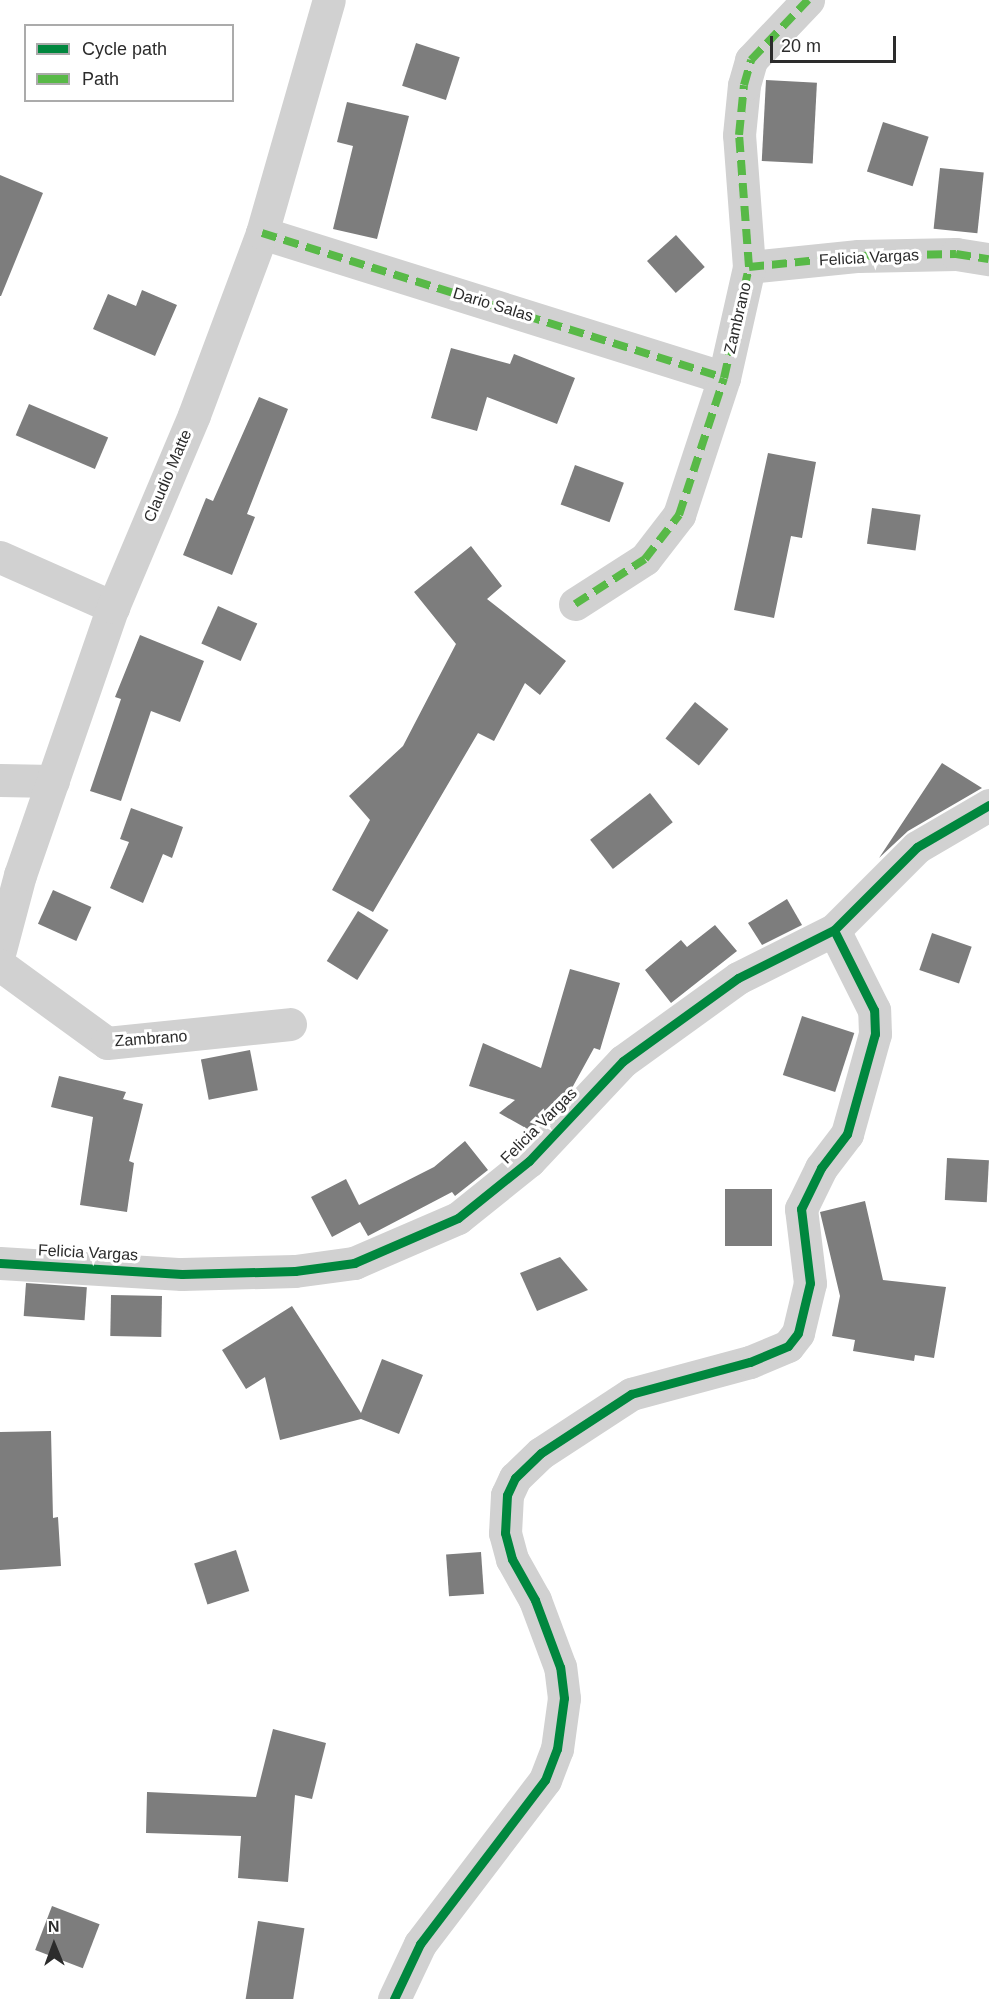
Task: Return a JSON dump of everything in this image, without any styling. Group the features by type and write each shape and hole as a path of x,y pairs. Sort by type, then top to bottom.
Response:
{"street":[{"name":"Claudio Matte","path":"0,950 53,781 113,607 194,416 262,233 329,0"},
{"name":"Zambrano","path":"574,604 645,558 679,515 724,378 749,267 739,135 744,85 751,60 769,37 808,0"},
{"name":"Dario Salas","path":"262,233 724,378"},
{"name":"Felicia Vargas","path":"749,267 858,256 956,254 989,259"},
{"path":"0,557 113,607"},
{"path":"0,780 53,781"},
{"name":"Felicia Vargas","path":"0,1263 182,1274 295,1271 354,1263 458,1218 530,1161 623,1061 738,978 834,930 917,847 989,805"},
{"path":"394,1999 420,1944 545,1780 557,1749 564,1698 560,1666 536,1599 512,1559 505,1533 507,1495 514,1478 541,1453 632,1394 750,1362 788,1346 798,1333 810,1283 801,1209 821,1168 847,1134 875,1034 874,1010 834,930"},
{"name":"Zambrano","path":"0,965 107,1043 290,1024"}],"building":[{"path":"416,43 460,57 446,100 402,86"},
{"path":"766,80 817,83 813,164 762,161"},
{"path":"347,102 409,116 377,239 333,229 353,146 337,142"},
{"path":"883,122 929,137 913,186 867,171"},
{"path":"940,168 984,173 977,233 934,229"},
{"path":"0,175 43,193 1,296 0,296"},
{"path":"676,235 705,267 676,293 647,261"},
{"path":"142,290 177,305 155,356 93,329 108,294 136,306"},
{"path":"451,348 510,364 514,354 575,378 557,424 487,397 477,431 431,418"},
{"path":"259,397 288,409 247,514 255,517 232,575 183,555 206,498 213,501"},
{"path":"29,404 108,438 95,469 16,435"},
{"path":"768,453 816,462 802,538 791,536 774,618 734,610"},
{"path":"575,465 624,483 609,522 561,504"},
{"path":"872,508 921,515 916,550 867,544"},
{"path":"471,546 502,586 487,599 566,661 540,695 525,683 494,741 478,733 373,912 332,890 370,820 349,796 403,746 456,644 414,592"},
{"path":"218,606 257,623 241,661 201,643"},
{"path":"140,635 204,661 180,722 151,711 121,801 90,791 121,699 115,697"},
{"path":"695,702 728,729 699,766 665,739"},
{"path":"942,763 982,788 908,831 879,858"},
{"path":"650,793 673,822 613,869 590,840"},
{"path":"131,808 183,827 172,858 163,854 143,903 110,888 129,842 120,839"},
{"path":"53,890 91,907 76,941 38,924"},
{"path":"787,899 802,925 762,945 748,923"},
{"path":"358,911 389,930 357,980 327,961"},
{"path":"715,925 737,951 671,1003 645,970 681,940 687,947"},
{"path":"932,933 972,947 959,984 919,970"},
{"path":"570,969 620,983 600,1050 594,1048 572,1088 531,1131 499,1113 515,1100 469,1086 483,1043 541,1068"},
{"path":"802,1016 854,1033 835,1092 783,1075"},
{"path":"250,1050 258,1090 209,1100 201,1060"},
{"path":"59,1076 126,1092 123,1099 143,1104 129,1161 134,1163 127,1212 80,1205 93,1117 51,1107"},
{"path":"465,1141 488,1170 455,1196 452,1192 368,1236 360,1222 332,1237 311,1197 346,1179 359,1205 434,1167"},
{"path":"947,1158 989,1160 987,1202 945,1200"},
{"path":"725,1189 772,1189 772,1246 725,1246"},
{"path":"865,1201 883,1280 946,1287 934,1358 915,1355 914,1361 853,1351 855,1340 832,1336 840,1296 820,1212"},
{"path":"560,1257 588,1290 537,1311 520,1273"},
{"path":"26,1283 87,1287 85,1320 24,1316"},
{"path":"111,1295 162,1296 161,1337 110,1336"},
{"path":"292,1306 361,1413 382,1359 423,1375 399,1434 361,1419 280,1440 265,1377 246,1389 222,1350"},
{"path":"51,1431 53,1518 58,1517 61,1566 0,1570 0,1432"},
{"path":"236,1550 249,1591 207,1604 194,1564"},
{"path":"481,1552 484,1594 449,1596 446,1554"},
{"path":"273,1729 326,1743 312,1799 295,1795 288,1882 238,1878 241,1836 146,1833 147,1792 256,1797"},
{"path":"52,1906 100,1924 83,1968 35,1950"},
{"path":"258,1921 304,1928 293,1999 246,1999"}],"marked path":[{"path":"575,604 645,559 679,515 724,378 749,267 739,135 744,85 751,60 808,0"},
{"path":"262,233 724,378"},
{"path":"749,267 858,256 956,254 989,259"}],"cycle path":[{"path":"0,1263 182,1274 295,1271 354,1263 458,1218 529,1161 623,1061 738,978 834,930 917,847 989,805"},
{"path":"394,1999 420,1944 545,1780 557,1749 564,1698 560,1667 535,1600 512,1559 505,1533 507,1495 515,1478 541,1453 631,1394 750,1362 788,1346 798,1333 810,1283 801,1209 821,1168 847,1134 875,1034 874,1010 834,930"}]}
